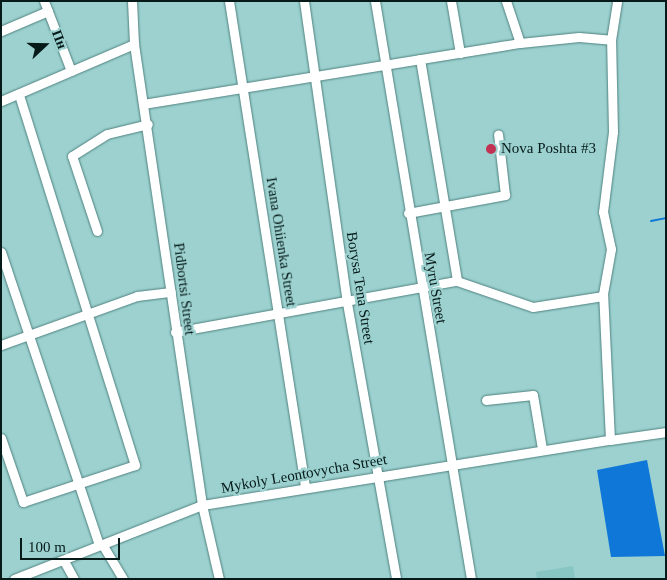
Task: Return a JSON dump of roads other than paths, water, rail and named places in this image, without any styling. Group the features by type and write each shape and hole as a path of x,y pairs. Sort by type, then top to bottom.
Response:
{"street":[{"path":"44,1 71,71"},
{"name":"Pidbortsi Street","path":"132,1 134,44 148,124 202,506 219,579"},
{"name":"Ivana Ohiienka Street","path":"229,1 305,487"},
{"name":"Borysa Tena Street","path":"304,1 347,303 396,579"},
{"name":"Myru Street","path":"375,1 408,213 471,579"},
{"path":"451,1 460,53"},
{"path":"506,1 520,43"},
{"path":"610,440 603,296 611,249 603,212 613,132 611,40 617,1"},
{"path":"1,32 48,11"},
{"path":"143,104 520,43 579,38 611,40"},
{"path":"2,98 19,94 134,44"},
{"path":"420,59 444,206 462,281"},
{"path":"1,438 23,502 135,465 86,314 19,94"},
{"path":"97,231 72,156 107,134 148,124"},
{"path":"408,213 505,195 498,134"},
{"path":"1,252 75,485 100,545 123,579"},
{"path":"176,332 462,281 534,307 603,296"},
{"path":"1,345 137,296 172,292"},
{"path":"486,400 533,395 542,449"},
{"name":"Mykoly Leontovycha Street","path":"14,579 202,506 450,463 666,432"},
{"path":"64,561 74,579"}],"water":[{"path":"647,460 665,556 611,557 597,470"}],"waterway":[{"path":"651,221 666,218"}],"place":[{"name":"Nova Poshta #3","path":"491,149"}]}
